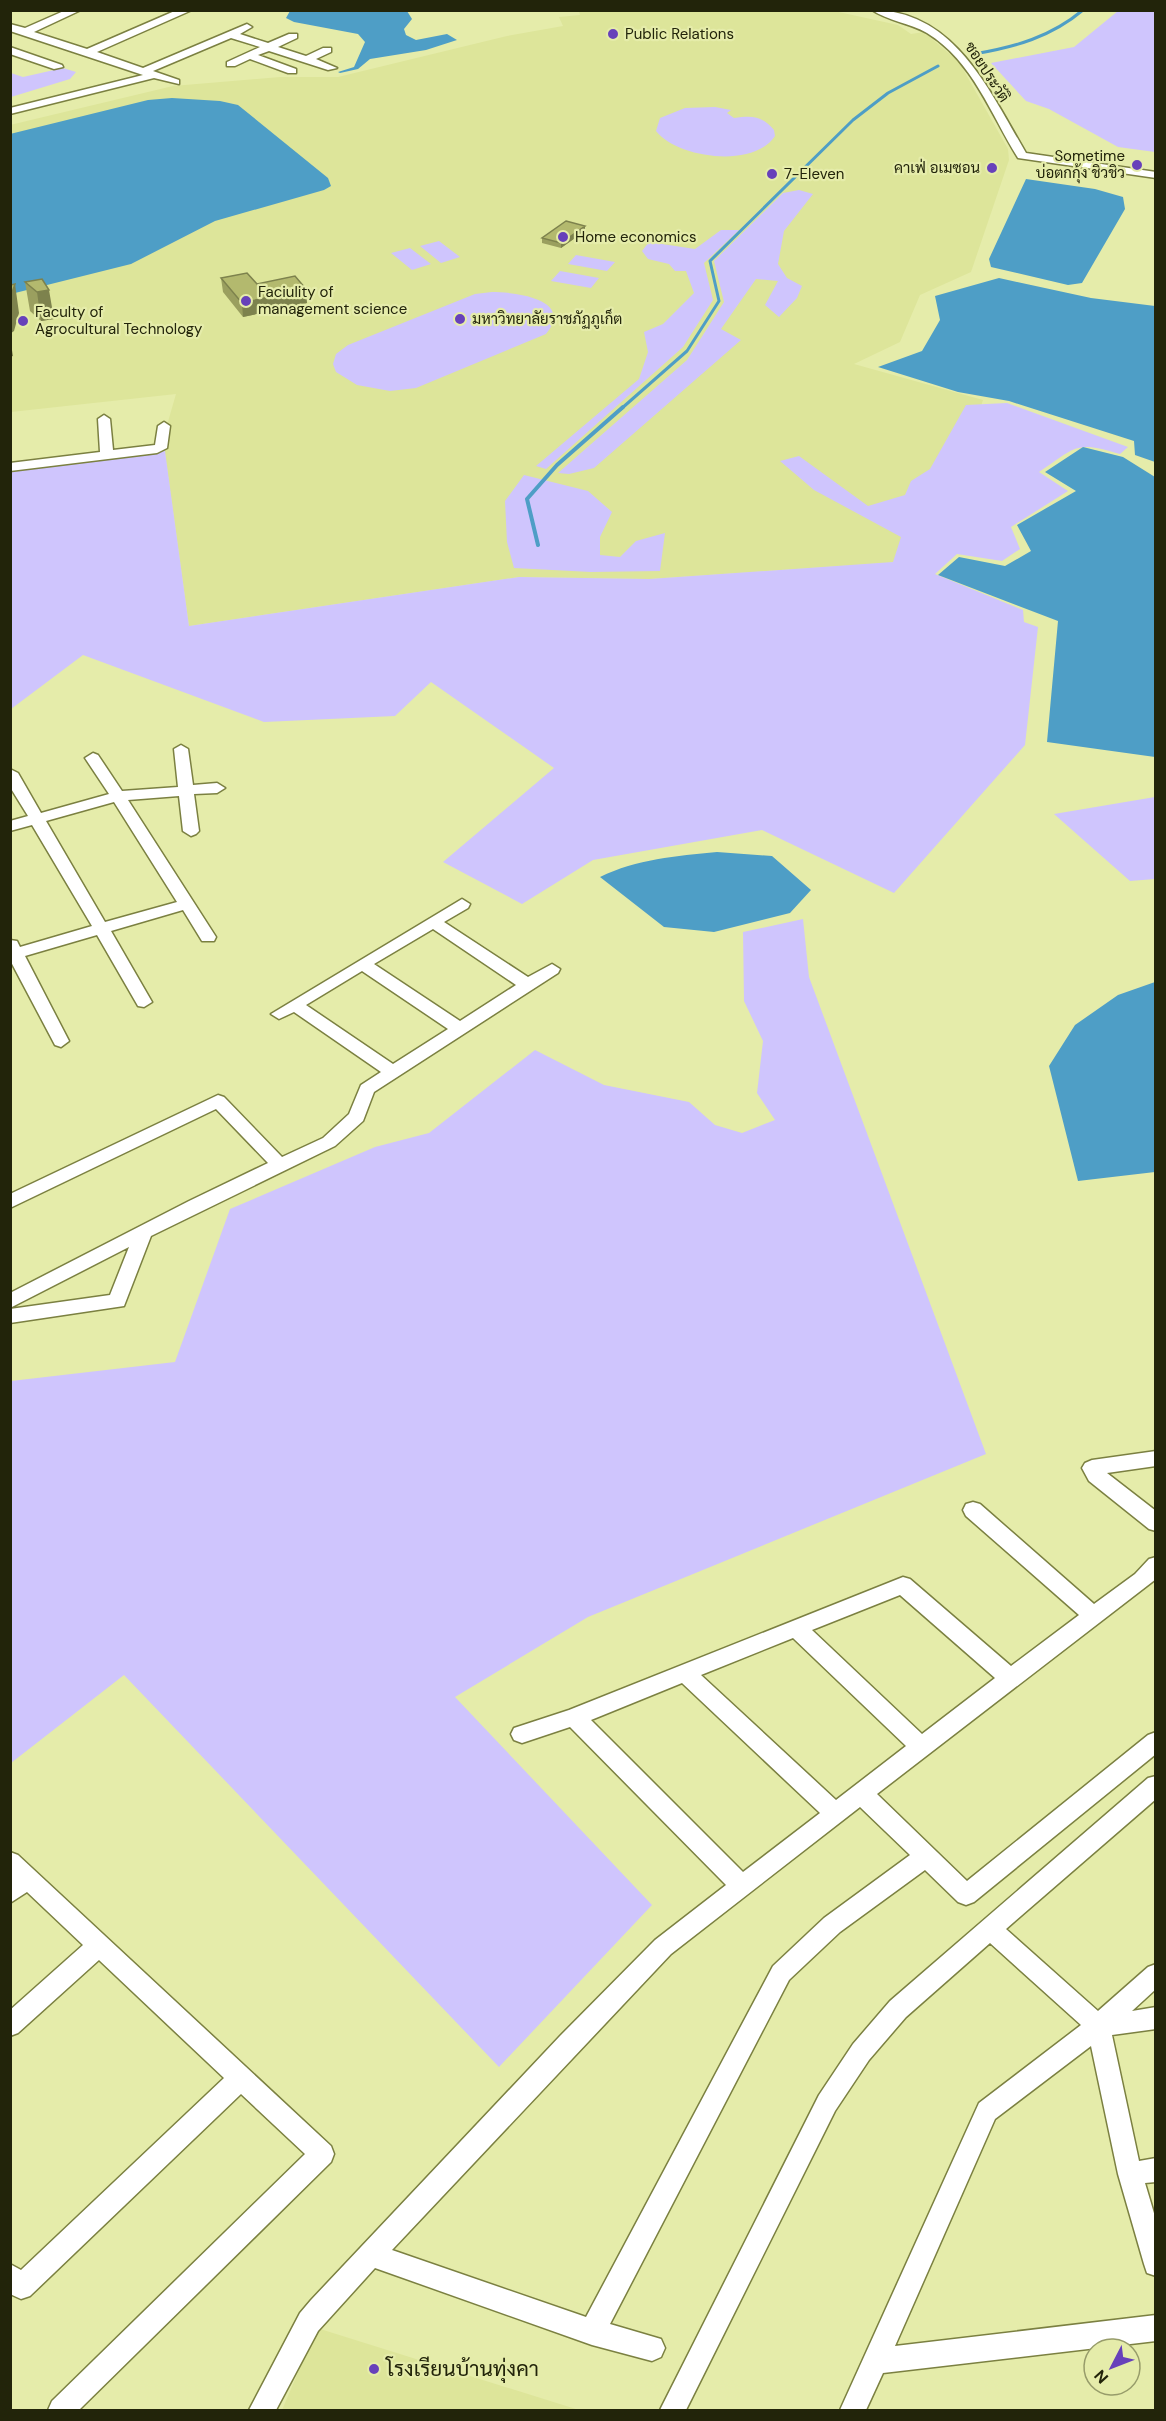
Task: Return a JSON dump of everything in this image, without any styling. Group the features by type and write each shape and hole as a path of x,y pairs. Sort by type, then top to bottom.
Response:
{"street":[{"path":"25,32 76,10"},
{"path":"89,52 187,10"},
{"name":"ซอยประวัติ","path":"877,10 903,16 950,43 970,68 1022,156 1155,175"},
{"path":"10,27 175,82"},
{"path":"10,111 150,73 247,27"},
{"path":"230,34 332,68"},
{"path":"231,64 293,36"},
{"path":"10,50 58,67"},
{"path":"308,59 327,50"},
{"path":"250,56 292,71"},
{"path":"76,80 90,91"},
{"path":"104,419 107,456"},
{"path":"10,467 161,448 164,426"},
{"path":"181,749 191,831"},
{"path":"93,758 208,937"},
{"path":"10,773 144,1002"},
{"path":"10,826 119,796 217,788"},
{"path":"61,1041 12,950 187,904"},
{"path":"279,1014 462,904"},
{"path":"434,922 528,985"},
{"path":"363,964 460,1029"},
{"path":"10,1301 144,1231 329,1142 357,1117 367,1089 552,969"},
{"path":"295,1005 393,1072"},
{"path":"10,1202 218,1101 281,1166"},
{"path":"10,1317 117,1301 144,1231"},
{"path":"1155,1458 1092,1468 1096,1476 1155,1523"},
{"path":"973,1510 1094,1616"},
{"path":"262,2410 309,2322 551,2062 663,1947 1010,1678 1094,1616 1151,1578"},
{"path":"522,1734 574,1717 903,1585 1010,1678"},
{"path":"797,1629 922,1748"},
{"path":"684,1672 835,1813"},
{"path":"574,1717 743,1887"},
{"path":"862,1794 966,1895 1155,1741"},
{"path":"673,2410 827,2103 861,2052 898,2009 1155,1785"},
{"path":"592,2332 781,1973 797,1954 823,1932 927,1856"},
{"path":"10,1862 19,1885 100,1945 322,2154 61,2410"},
{"path":"990,1929 1098,2026 1130,2174 1155,2264"},
{"path":"10,2025 100,1945"},
{"path":"853,2410 987,2111 1098,2026 1155,1974"},
{"path":"1098,2026 1155,2018"},
{"path":"10,2276 21,2287 241,2078"},
{"path":"1130,2174 1155,2170"},
{"path":"373,2254 592,2332 652,2348"},
{"path":"874,2361 1155,2328"}],"shaded area":[{"name":"มหาวิทยาลัยราชภัฏภูเก็ต","path":"579,11 834,11 898,25 911,34 924,32 959,62 1008,149 1009,160 971,272 920,295 900,342 854,364 983,400 930,560 649,579 519,577 189,626 163,439 176,394 11,412 10,125 173,86 280,77 338,77 507,36 563,26 559,17 580,15"},
{"path":"1118,11 1155,11 1155,152 1118,147 1049,109 1026,101 991,63 1074,47"},
{"path":"63,68 76,72 70,79 11,97 11,73 23,77"},
{"path":"715,107 731,110 727,113 734,118 760,119 774,130 775,136 765,146 750,153 716,156 680,148 656,131 660,118 685,108"},
{"path":"799,190 813,194 784,231 778,264 787,278 802,286 797,298 779,317 765,305 778,281 756,279 721,329 741,340 594,468 569,474 558,473 687,360 724,302 714,261 783,193"},
{"path":"721,230 739,230 704,263 713,300 683,347 546,469 536,466 639,379 648,352 644,332 663,324 694,293 686,271 675,271 669,264 648,259 642,251 649,242 695,249"},
{"path":"439,241 460,257 441,263 420,246"},
{"path":"410,248 431,264 412,270 391,253"},
{"path":"576,255 615,262 607,271 568,264"},
{"path":"560,271 599,278 591,288 551,281"},
{"path":"492,292 527,296 548,305 553,313 553,322 546,334 416,388 390,391 357,385 336,372 333,364 336,354 348,345 475,294"},
{"path":"1007,403 1128,447 1120,454 1094,447 1076,448 1061,457 1039,472 1068,491 1011,527 1020,549 1002,561 957,554 935,574 1023,610 1024,622 1038,627 1025,745 894,893 762,830 593,860 522,904 443,862 554,768 431,682 395,716 264,722 83,655 11,709 11,472 165,451 189,626 519,577 649,579 893,562 901,537 814,490 780,461 799,456 868,506 905,495 911,481 930,469 966,405"},
{"path":"524,475 588,491 612,512 600,537 600,555 620,557 636,541 665,533 660,571 591,572 514,568 507,542 505,501"},
{"path":"1155,797 1155,879 1130,881 1054,814"},
{"path":"803,919 809,977 986,1454 588,1617 455,1697 652,1905 499,2067 124,1675 11,1763 11,1381 175,1362 230,1209 375,1147 429,1133 535,1050 604,1085 689,1102 715,1125 742,1133 775,1120 757,1093 763,1041 744,1001 743,932"},
{"name":"โรงเรียนบ้านทุ่งคา","path":"317,2328 579,2410 282,2410"}],"water":[{"path":"290,11 407,11 412,19 404,29 406,35 416,40 447,34 457,40 426,50 370,59 358,69 340,73 338,72 354,67 365,42 358,34 294,22 286,18"},
{"path":"172,98 220,101 238,105 328,178 331,186 324,190 215,221 131,264 11,294 10,134 148,100"},
{"path":"1026,179 1095,189 1123,197 1125,209 1082,283 1068,285 991,267 989,259"},
{"path":"999,278 1091,298 1155,306 1155,462 1135,455 1134,441 1009,401 958,392 878,367 922,351 940,320 935,296"},
{"path":"1083,447 1123,457 1155,477 1155,757 1047,742 1058,621 938,575 959,557 1005,566 1031,551 1017,525 1076,491 1045,472"},
{"path":"717,852 772,856 811,890 790,913 714,932 664,927 600,877 642,862"},
{"path":"1155,982 1155,1172 1078,1181 1049,1066 1075,1025 1118,995"}],"building":[{"path":"566,221 585,226 561,243 542,238"},
{"path":"247,273 257,284 295,276 306,289 242,303 221,278"},
{"path":"42,279 49,290 37,292 25,282"},
{"path":"15,284 10,298 10,285"}],"waterway":[{"path":"974,54 1032,40 1058,27 1083,10"},
{"path":"621,409 687,351 719,301 710,261 853,120 888,93 938,66"},
{"path":"538,545 527,499 557,465 623,407"}],"place":[{"name":"Public Relations","path":"613,34"},
{"name":"Sometime บ่อตกกุ้ง ชิวชิว","path":"1137,165"},
{"name":"คาเฟ่ อเมซอน","path":"992,168"},
{"name":"7-Eleven","path":"772,174"},
{"name":"Home economics","path":"563,237"},
{"name":"Faciulity of management science","path":"246,301"},
{"name":"มหาวิทยาลัยราชภัฏภูเก็ต","path":"460,319"},
{"name":"Faculty of Agrocultural Technology","path":"23,321"},
{"name":"โรงเรียนบ้านทุ่งคา","path":"374,2369"}]}
